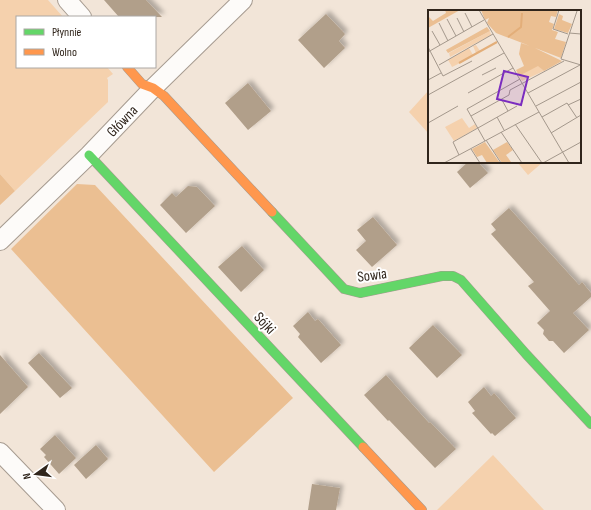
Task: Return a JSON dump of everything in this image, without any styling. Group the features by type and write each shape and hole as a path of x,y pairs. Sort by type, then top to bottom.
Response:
{"street":[{"path":"67,0 81,16"},
{"name":"Główna","path":"0,241 89,155 153,88 243,0"},
{"name":"Sowia","path":"128,68 142,84 153,88 164,96 344,289 360,293 442,276 453,276 461,280 526,354 588,413"},
{"name":"Sójki","path":"89,155 422,510"},
{"path":"0,452 56,510"}],"shaded area":[{"path":"0,0 48,0 62,16 16,16 16,68 108,68 113,74 107,78 108,102 15,191 0,174"},
{"path":"428,91 428,133 409,112"},
{"path":"518,163 542,163 528,175"},
{"path":"0,174 15,191 0,205"},
{"path":"77,184 95,185 293,398 214,472 11,249"},
{"path":"493,455 544,510 437,510"}],"building":[{"path":"104,0 146,0 162,17 156,16 118,16"},
{"path":"326,14 345,34 339,41 345,48 324,68 298,40"},
{"path":"248,83 271,111 248,130 225,103"},
{"path":"467,163 479,163 488,173 470,188 457,172"},
{"path":"188,186 197,187 215,206 186,233 160,205 172,193 176,197"},
{"path":"509,208 579,285 582,282 591,293 591,297 573,313 589,330 564,353 553,341 549,341 543,334 544,330 537,323 550,311 528,286 534,282 491,234 496,230 491,224"},
{"path":"373,217 397,245 372,267 356,250 366,241 357,230"},
{"path":"242,246 264,270 241,292 218,267"},
{"path":"308,312 315,321 318,319 341,345 321,363 298,337 300,334 293,326"},
{"path":"433,325 462,355 437,378 409,348"},
{"path":"39,353 72,388 60,398 28,363"},
{"path":"0,355 28,387 0,414"},
{"path":"386,375 429,423 430,422 456,449 435,468 364,395"},
{"path":"484,387 491,396 494,393 516,418 495,436 492,433 491,434 472,413 475,411 468,402"},
{"path":"55,435 76,458 59,474 44,457 46,455 40,449"},
{"path":"96,445 108,459 86,479 74,465"},
{"path":"312,484 340,488 336,510 308,510"}],"traffic: fast":[{"path":"89,155 363,447"},
{"path":"272,212 344,289 360,293 442,276 453,276 461,280 526,354 591,424"}],"traffic: slow":[{"path":"128,68 142,84 153,88 164,96 272,212"},
{"path":"363,447 422,510"}]}
